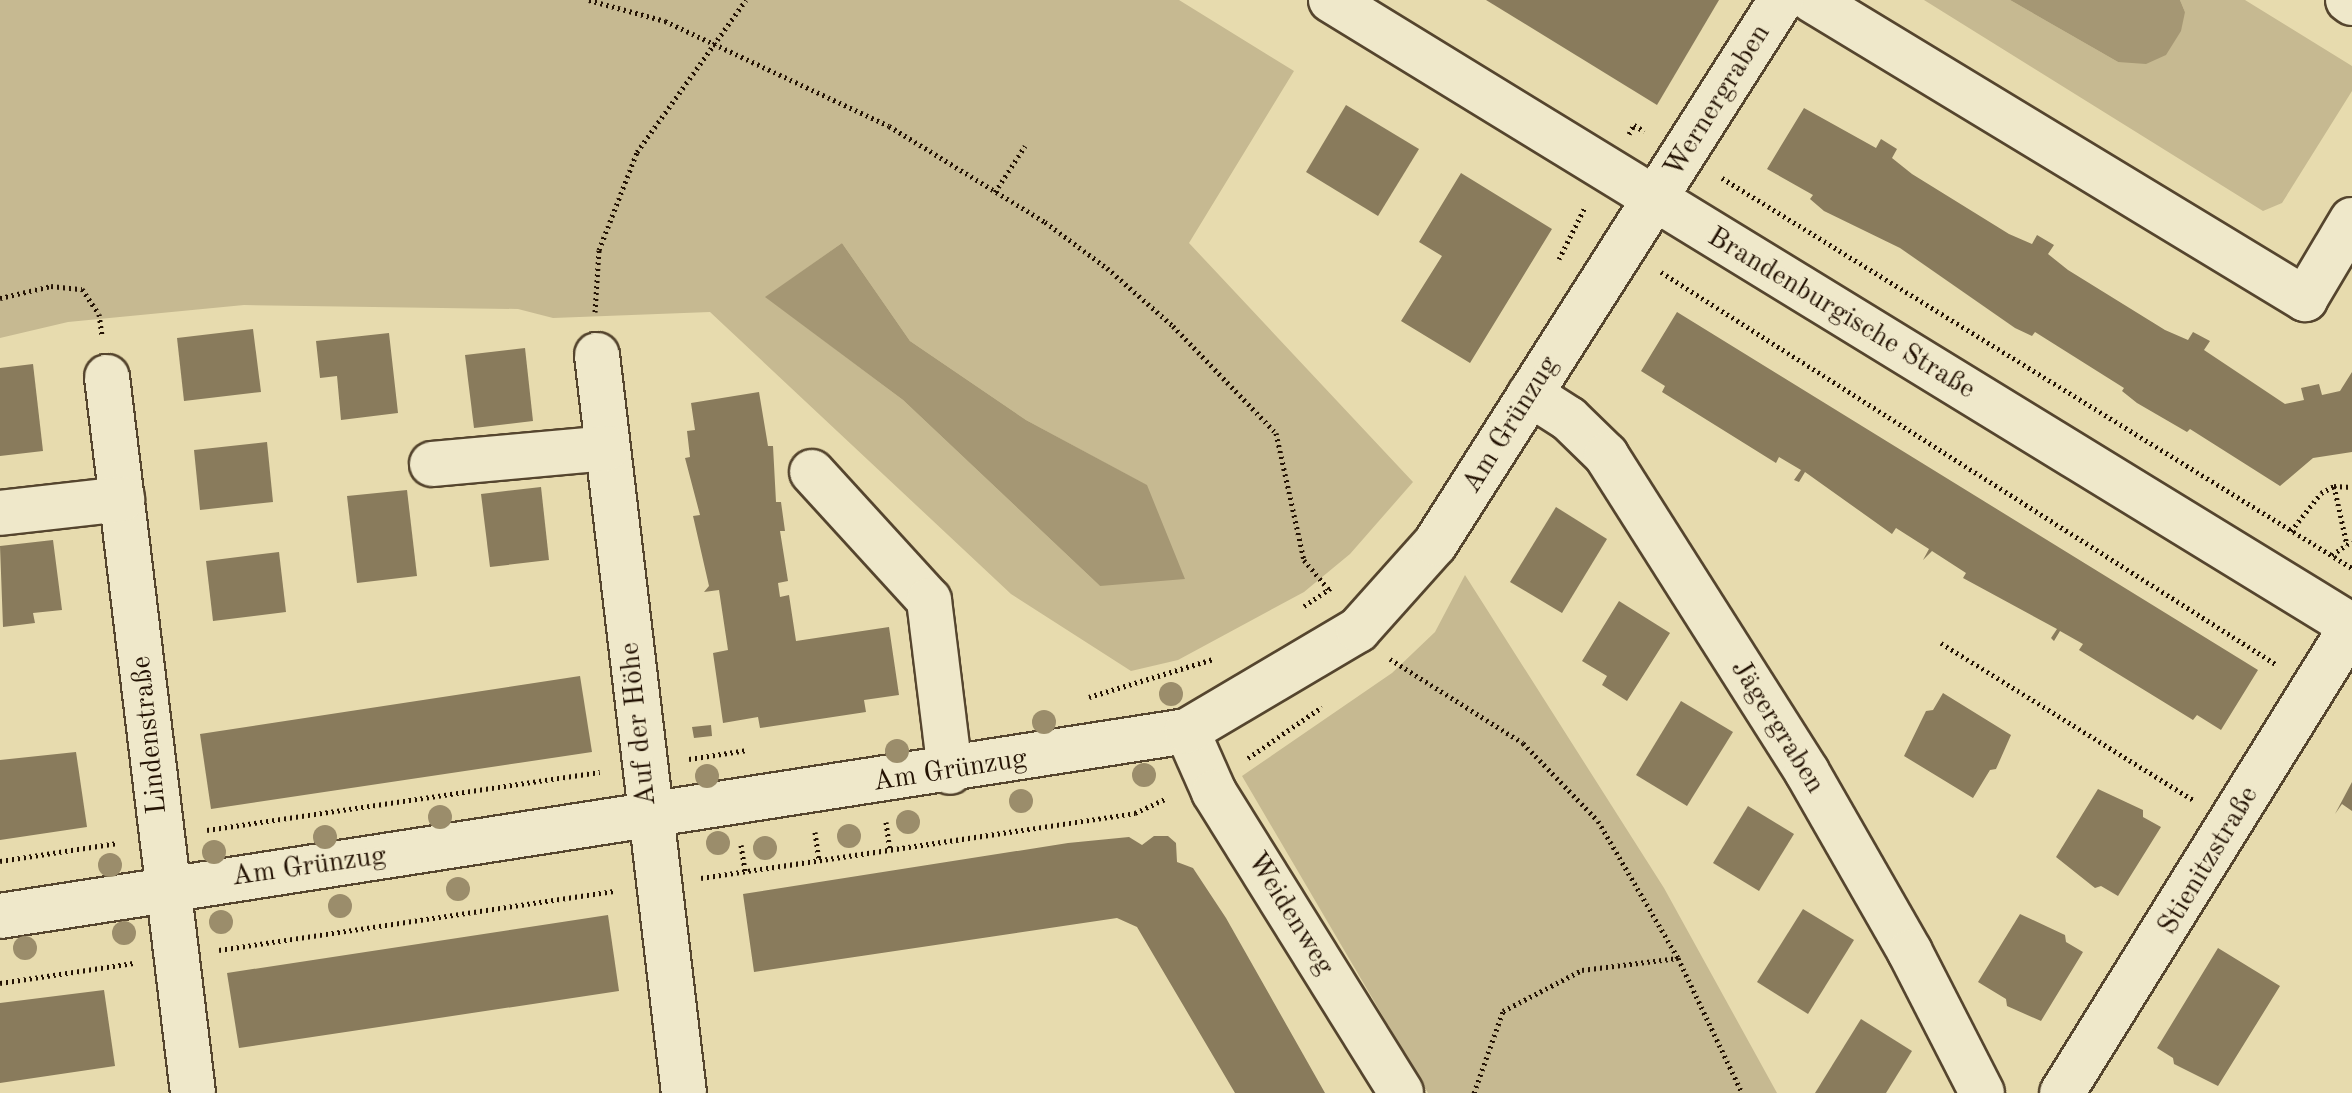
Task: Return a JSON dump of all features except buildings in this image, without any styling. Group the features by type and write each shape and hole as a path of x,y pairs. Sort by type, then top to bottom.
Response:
{"street":[{"name":"Brandenburgische Straße","path":"1331,0 1654,202 2352,626"},
{"name":"Wernergraben","path":"1654,202 1781,0"},
{"path":"1812,0 2305,299 2352,220"},
{"name":"Am Grünzug","path":"0,916 167,888 950,772 1187,731 1358,630 1435,544 1654,202"},
{"name":"Auf der Höhe","path":"597,355 647,765 648,817 684,1093"},
{"name":"Lindenstraße","path":"107,377 193,1093"},
{"name":"Jägergraben","path":"1530,394 1569,419 1606,455 1807,772 1910,952 1982,1093"},
{"path":"432,464 607,448"},
{"path":"812,472 929,600 950,772"},
{"path":"0,513 122,499"},
{"name":"Stienitzstraße","path":"2062,1093 2352,626"},
{"name":"Weidenweg","path":"1187,731 1214,792 1401,1093"}],"path":[{"path":"589,0 665,21 889,126 995,192 1107,268 1173,326 1276,433 1304,560 1358,630 1391,661 1523,743 1598,821 1678,958 1742,1093"},
{"path":"597,355 594,286 613,211 637,152 746,0"},
{"path":"1605,170 1634,125 2352,568"},
{"path":"995,192 1025,146"},
{"path":"1658,270 2313,688"},
{"path":"0,298 51,286 82,289 99,314 107,377"},
{"path":"2291,531 2321,493 2334,486 2352,487"},
{"path":"2332,555 2350,543 2334,486"},
{"path":"1941,643 2231,824"},
{"path":"1474,1093 1503,1011 1582,970 1678,958"}],"shaded area":[{"path":"0,0 1179,0 1294,71 1189,243 1413,482 1350,554 1304,592 1178,660 1131,671 1011,594 710,312 553,318 518,309 244,305 68,322 0,338","holes":["842,243 910,341 1026,420 1146,485 1100,586 903,400 766,297"]},
{"path":"1924,0 2010,0 2118,62 2185,12 2180,0 2245,0 2352,66 2352,91 2282,203 2263,211"},
{"path":"2010,0 2180,0 2185,12 2181,31 2166,55 2146,64 2118,62"},
{"path":"842,243 910,341 1026,420 1147,485 1185,579 1100,586 903,400 765,297"},
{"path":"1465,575 1664,888 1777,1093 1428,1093 1242,776 1392,673 1435,632"}]}
